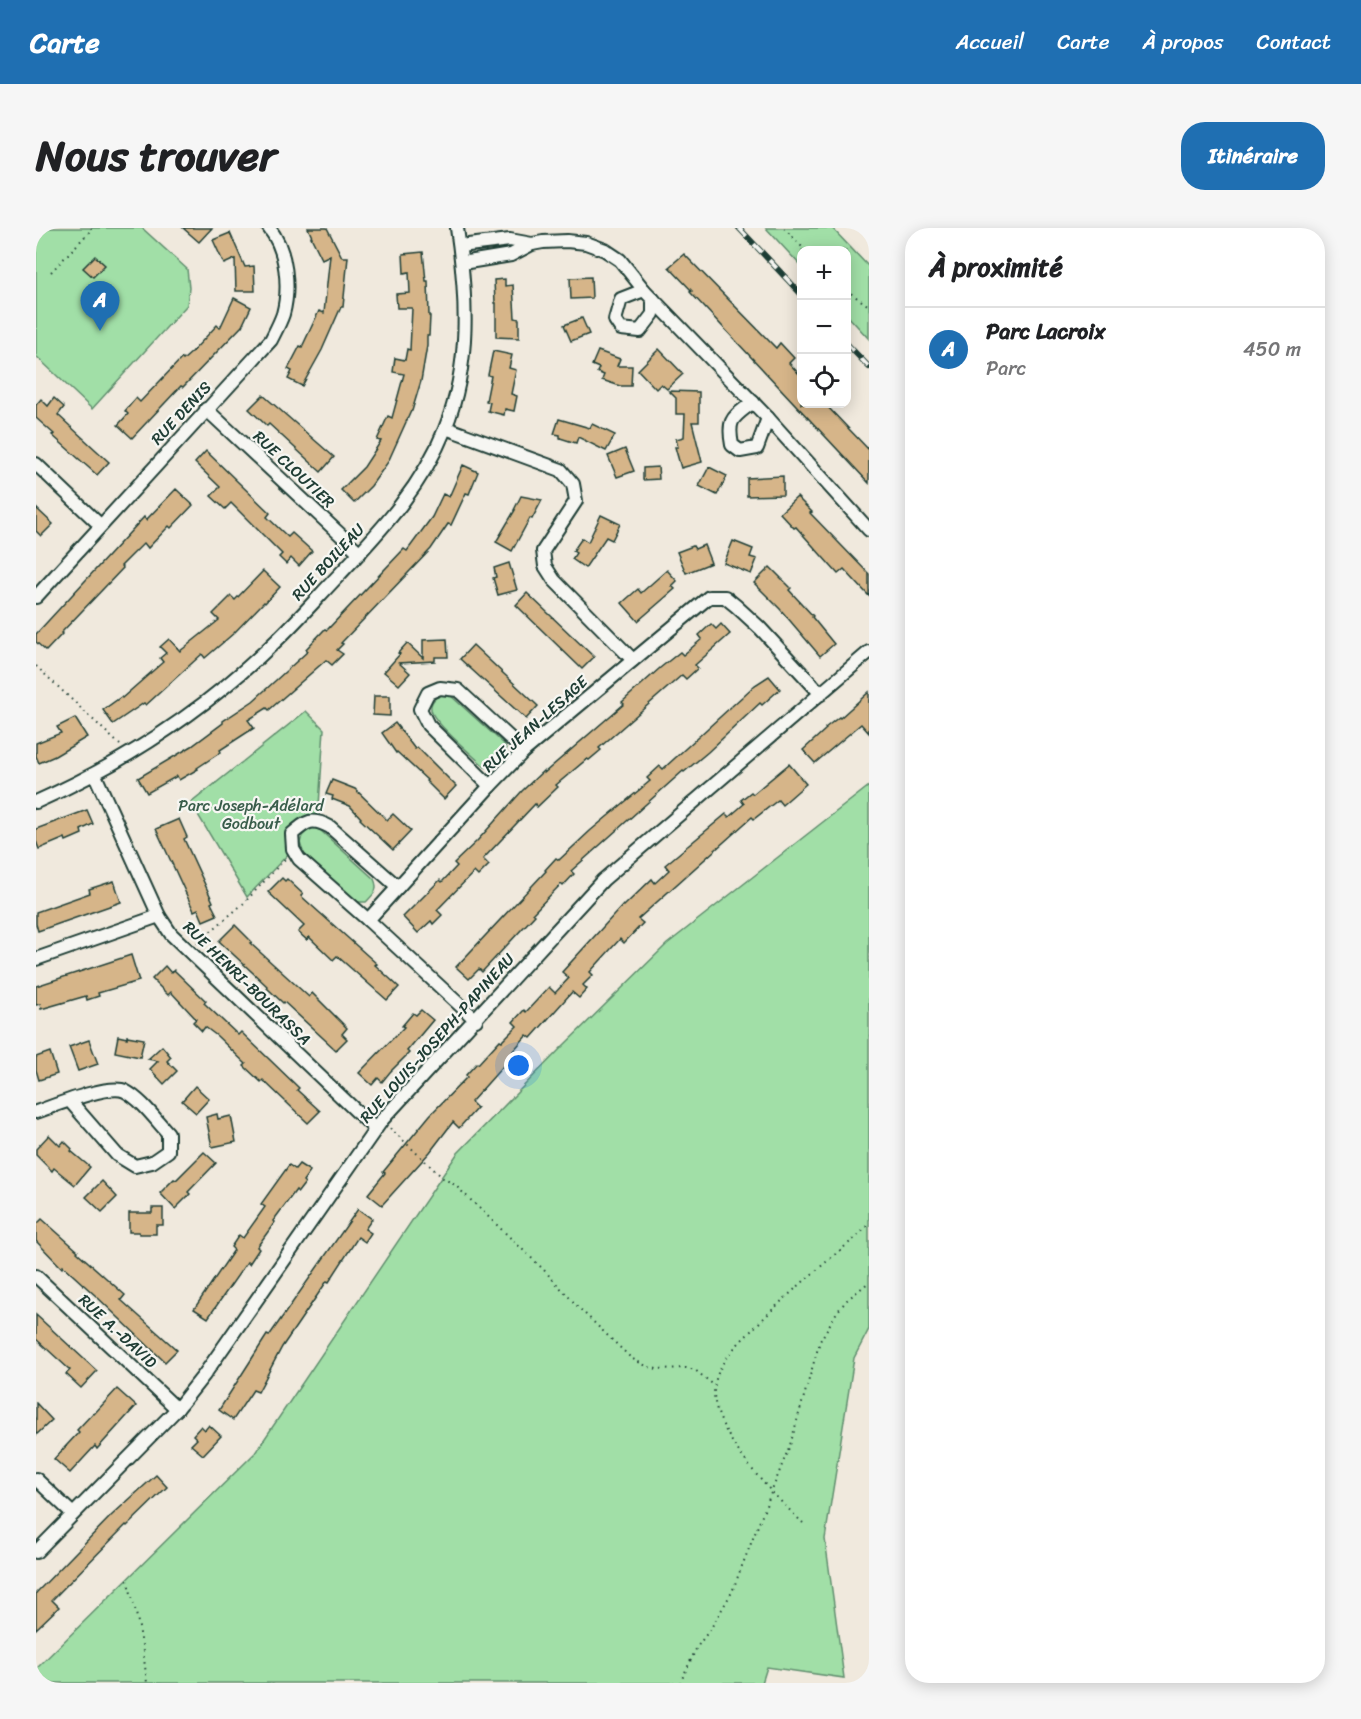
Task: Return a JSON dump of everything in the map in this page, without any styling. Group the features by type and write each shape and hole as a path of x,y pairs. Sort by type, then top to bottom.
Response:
{"street":[{"name":"RUE DENIS","path":"36,597 271,340 282,317 287,295 282,255 269,228"},
{"name":"RUE BOILEAU","path":"36,802 120,760 192,712 228,684 276,640 360,553 411,493 430,462 446,428 456,396 464,351 465,307 457,228"},
{"path":"460,246 510,240 532,244"},
{"path":"462,263 511,255 532,244 543,242 586,243 605,250 620,260 644,290 753,402 869,530"},
{"path":"644,290 621,299 615,320 621,329 640,331 653,314 653,299"},
{"path":"753,402 733,419 729,428 732,445 740,451 757,448 768,418"},
{"name":"RUE CLOUTIER","path":"206,409 360,553"},
{"path":"446,428 561,470 573,484 576,501 543,551 545,566 555,580 633,660"},
{"path":"36,464 100,525"},
{"name":"RUE JEAN-LESAGE","path":"368,921 490,786 524,752 709,597 725,597 760,628 821,694"},
{"name":"RUE LOUIS-JOSEPH-PAPINEAU","path":"36,1552 177,1409 204,1375 375,1129 603,880 869,652"},
{"path":"490,786 428,725 420,709 428,693 440,688 458,690 524,752"},
{"name":"RUE HENRI-BOURASSA","path":"95,774 159,916 171,934 375,1129"},
{"path":"398,887 330,827 318,820 305,823 292,834 293,849 299,859 476,1020"},
{"path":"36,959 159,916"},
{"path":"36,1112 106,1089 123,1090 140,1102 168,1132 168,1151 152,1162 135,1166 117,1155 70,1101"},
{"name":"RUE A.-DAVID","path":"36,1276 177,1409"},
{"path":"36,1479 73,1514"}],"path":[{"path":"51,272 91,228"},
{"path":"783,228 801,246"},
{"path":"851,293 869,306"},
{"path":"36,666 122,747"},
{"path":"188,951 244,903 293,849"},
{"path":"392,1130 442,1178 455,1185 631,1358 657,1369 695,1370 714,1386"},
{"path":"803,1523 771,1493 750,1467 726,1429 715,1403 714,1386 719,1370 735,1348 768,1313 860,1234 869,1223"},
{"path":"680,1683 697,1647 732,1592 790,1445 820,1341 837,1312 847,1300 869,1282"},
{"path":"128,1580 137,1614 147,1683"}],"green space":[{"path":"36,228 142,228 187,269 189,288 187,305 92,409 36,356"},
{"path":"766,228 832,228 849,246 797,246 797,262"},
{"path":"851,248 869,267 869,339 851,319"},
{"path":"439,694 450,695 504,744 507,754 497,767 485,767 438,722 431,707"},
{"name":"Parc Joseph-Adélard Godbout","path":"306,711 324,729 318,821 293,834 293,849 247,897 191,803"},
{"path":"869,786 869,1329 854,1358 825,1539 844,1678 767,1667 762,1683 36,1683 36,1669 255,1453 457,1154 667,944"},
{"path":"309,829 320,830 374,879 375,892 366,902 355,902 304,855 300,843 302,836"}],"building":[{"path":"183,228 212,228 199,242"},
{"path":"308,228 327,228 342,257 348,257 343,307 302,386 288,379 292,371 288,369 300,346 302,347 319,311 324,313 330,255 322,259"},
{"path":"230,233 245,267 254,266 255,291 236,291 235,259 224,264 213,240"},
{"path":"423,252 426,281 428,281 430,316 421,381 412,411 388,462 371,486 354,503 341,490 364,467 381,441 377,440 388,416 392,418 404,374 393,372 395,358 405,360 407,349 410,350 412,308 397,308 396,294 410,293 409,272 404,273 403,254"},
{"path":"684,254 776,348 780,343 794,358 789,363 797,372 797,406 690,292 692,291 669,267"},
{"path":"95,256 105,265 93,277 83,268"},
{"path":"591,277 592,298 571,299 570,278"},
{"path":"505,279 505,286 513,285 515,318 519,319 519,338 496,337 494,280"},
{"path":"234,298 251,307 242,326 132,438 118,425 128,414 125,411 136,398 140,402 217,325 220,328"},
{"path":"582,318 589,334 571,341 564,325"},
{"path":"659,349 683,374 667,389 661,384 656,389 638,370"},
{"path":"493,351 512,355 509,368 516,370 511,394 517,396 514,411 505,409 504,415 488,411 490,402 486,401"},
{"path":"598,351 620,359 617,366 632,366 631,386 620,386 602,380 604,375 597,372 599,368 592,365"},
{"path":"669,391 699,392 699,422 692,422 702,462 681,468 675,447 678,447 676,439 684,437 685,414 676,414 676,398"},
{"path":"263,395 334,457 321,472 269,424 267,426 249,409"},
{"path":"54,398 64,407 58,415 109,462 97,475 36,418 36,405 41,399 48,406"},
{"path":"799,408 829,408 869,450 869,483"},
{"path":"559,419 590,428 592,424 615,435 606,451 578,437 576,443 554,434"},
{"path":"625,449 634,471 617,477 608,456"},
{"path":"206,451 270,513 267,517 288,537 292,533 312,551 299,566 291,558 286,564 279,557 282,554 231,503 225,509 211,496 220,487 195,463"},
{"path":"463,465 478,472 469,494 466,493 451,525 448,524 431,549 341,643 343,644 337,650 343,654 332,665 326,660 269,710 267,708 248,720 254,728 220,750 221,752 198,769 179,780 177,776 147,793 138,778 192,746 253,701 308,651 306,649 404,549 407,551 432,517 443,494 449,497"},
{"path":"658,467 659,479 643,480 643,468"},
{"path":"709,467 727,476 717,495 699,486"},
{"path":"783,476 783,495 747,496 747,478"},
{"path":"176,489 193,505 148,548 144,543 46,651 36,642 36,634 144,517 146,520"},
{"path":"521,496 542,500 512,551 496,542"},
{"path":"797,497 869,574 869,596 844,569 838,574 796,527 794,528 780,513"},
{"path":"36,508 53,524 41,536 36,531"},
{"path":"601,515 620,524 612,540 606,537 585,568 572,559 576,553 573,551 582,538 588,542"},
{"path":"733,541 753,549 750,557 757,559 751,574 724,563"},
{"path":"704,545 711,563 686,573 677,552"},
{"path":"509,563 517,590 498,595 493,578 496,577 494,568"},
{"path":"770,567 791,588 789,590 834,644 820,656 780,609 754,583"},
{"path":"667,570 677,581 672,586 675,589 638,621 622,603 638,589 641,593"},
{"path":"263,571 280,587 265,603 205,658 202,654 146,705 144,703 113,724 103,710 122,698 163,662 160,658 166,653 160,647 169,639 180,651 219,620 213,614 231,596 235,600"},
{"path":"527,593 594,657 582,669 516,605"},
{"path":"711,624 716,629 721,624 730,634 695,665 698,668 686,679 682,675 599,748 601,750 556,785 558,787 537,807 535,804 483,859 489,865 478,876 474,872 437,910 442,915 418,933 403,917 440,880 442,882 457,866 454,863 522,791 624,704 622,702 660,668 680,652 683,655 702,639 699,635"},
{"path":"447,639 448,657 435,657 435,661 399,663 410,673 399,685 384,672 407,643 423,658 423,640"},
{"path":"473,645 538,706 526,719 460,659"},
{"path":"769,676 780,689 762,705 760,703 708,752 683,771 571,871 574,874 533,913 535,915 482,972 479,969 469,979 456,967 556,858 559,860 650,781 647,778 660,766 663,769 755,685"},
{"path":"869,692 869,733 861,724 815,763 803,750 825,728"},
{"path":"374,696 390,696 390,716 373,715"},
{"path":"75,718 87,737 39,763 36,756 36,743 61,733 57,727"},
{"path":"395,723 415,749 417,747 456,786 444,799 427,780 396,753 382,733"},
{"path":"789,764 806,784 782,805 778,800 754,819 752,817 638,919 643,923 624,943 620,939 590,972 593,975 583,985 587,989 579,998 572,992 531,1038 527,1035 513,1051 516,1054 471,1102 477,1108 459,1128 453,1122 430,1152 382,1205 368,1194 430,1115 467,1077 466,1075 477,1063 517,1026 513,1022 524,1010 526,1012 549,987 555,993 569,978 562,972 623,905 652,879 655,883 669,870 665,865 726,814 729,817 744,804 741,800 751,792 753,794"},
{"path":"332,780 355,789 387,820 393,814 411,831 393,850 360,819 350,806 326,794"},
{"path":"87,810 93,824 81,830 82,834 66,841 65,838 39,849 36,829"},
{"path":"179,819 187,837 184,839 217,915 203,921 198,909 194,911 156,829"},
{"path":"282,878 285,881 287,879 303,894 301,896 377,964 375,965 399,987 387,1000 337,956 333,960 309,937 307,940 298,932 304,926 268,892"},
{"path":"114,881 121,902 38,931 36,912 90,893 89,889"},
{"path":"235,925 252,942 250,943 309,997 312,993 347,1028 342,1034 347,1039 336,1050 219,941"},
{"path":"131,955 139,981 98,993 99,996 87,1000 86,996 41,1009 40,1004 36,1005 36,986"},
{"path":"165,966 171,973 174,970 238,1035 241,1032 320,1111 308,1123 263,1080 261,1082 244,1066 246,1064 217,1036 205,1027 202,1031 193,1022 196,1019 171,992 168,995 152,979"},
{"path":"421,1010 433,1020 407,1051 409,1053 382,1082 378,1078 372,1085 359,1073 404,1027 402,1026 413,1013 416,1015"},
{"path":"118,1036 144,1039 140,1057 115,1052"},
{"path":"89,1040 98,1064 78,1071 69,1047"},
{"path":"162,1046 171,1057 167,1061 177,1071 164,1084 150,1069 158,1061 148,1059"},
{"path":"50,1052 57,1074 39,1080 36,1057"},
{"path":"195,1086 209,1099 196,1113 182,1101"},
{"path":"217,1114 218,1119 231,1116 236,1142 212,1147 206,1117"},
{"path":"49,1135 60,1146 64,1141 72,1149 71,1151 90,1167 75,1185 54,1168 52,1171 36,1155 36,1149"},
{"path":"204,1152 216,1163 175,1209 160,1193"},
{"path":"299,1164 310,1171 303,1181 305,1183 298,1192 296,1190 273,1221 275,1222 257,1247 259,1249 249,1264 247,1262 208,1318 194,1309 234,1250 231,1247 239,1235 243,1238 265,1207 261,1204 289,1165 295,1169"},
{"path":"102,1181 117,1197 102,1212 86,1197"},
{"path":"152,1208 163,1208 163,1225 156,1225 156,1234 129,1232 129,1213 152,1213"},
{"path":"358,1209 372,1219 365,1229 371,1233 365,1242 358,1237 282,1347 258,1392 253,1390 233,1420 219,1410 267,1335 269,1336"},
{"path":"42,1219 125,1295 121,1300 177,1350 165,1362 63,1266 62,1268 36,1241 36,1225"},
{"path":"36,1315 97,1371 81,1388 66,1374 70,1370 36,1339"},
{"path":"117,1389 136,1406 97,1449 95,1446 70,1473 54,1459 79,1432 77,1430"},
{"path":"36,1403 52,1420 36,1435"},
{"path":"209,1425 221,1436 203,1455 191,1445 197,1439 193,1435 201,1426 205,1430"},
{"path":"156,1475 167,1487 52,1600 59,1607 36,1629 36,1593 111,1516"}],"railway":[{"path":"739,228 797,290"},
{"path":"851,348 869,367"}],"place":[{"name":"Parc Lacroix","path":"100,331"}]}
